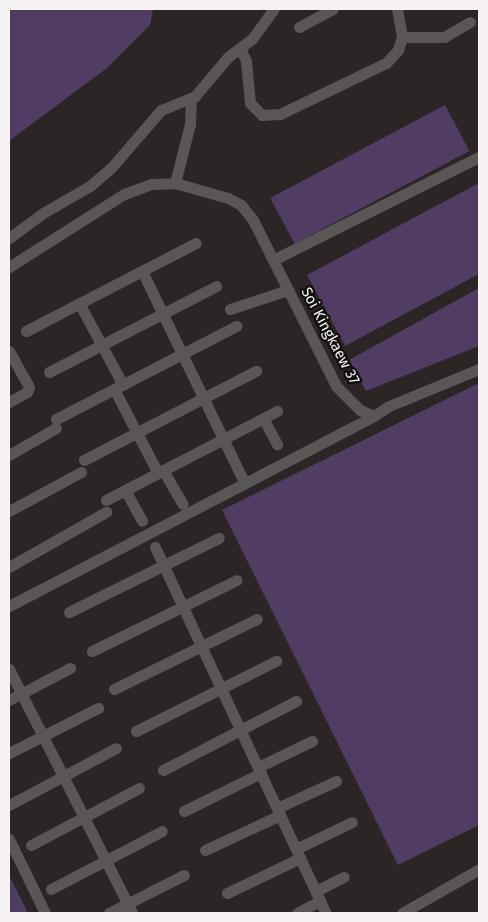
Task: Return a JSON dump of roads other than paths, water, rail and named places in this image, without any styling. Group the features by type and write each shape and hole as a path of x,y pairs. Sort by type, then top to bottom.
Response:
{"street":[{"path":"9,238 43,213 90,186 111,168 161,110 191,99 240,48 252,39 274,9"},
{"path":"299,27 333,9"},
{"path":"240,48 246,60 250,103 262,115 270,116 386,63 398,50 402,37 397,9"},
{"path":"402,37 444,37 470,22"},
{"path":"175,184 190,124 191,99"},
{"path":"273,260 479,158"},
{"name":"Soi Kingkaew 37","path":"9,267 124,194 152,184 175,184 219,195 240,205 253,220 336,386 353,406 374,416"},
{"path":"26,331 196,243"},
{"path":"142,271 164,312 181,354 244,482"},
{"path":"48,372 216,286"},
{"path":"230,309 243,303 288,290"},
{"path":"80,303 102,345 137,432 183,504"},
{"path":"9,455 56,424 119,387 236,326"},
{"path":"9,351 29,387 27,392 9,402"},
{"path":"9,606 374,416 389,406 479,369"},
{"path":"84,460 256,371"},
{"path":"9,566 106,506 125,490 277,411"},
{"path":"263,418 277,444"},
{"path":"9,511 81,472"},
{"path":"125,490 142,521"},
{"path":"69,612 219,538"},
{"path":"156,547 326,913"},
{"path":"92,651 237,580"},
{"path":"114,689 257,619"},
{"path":"136,731 276,661"},
{"path":"9,700 70,668"},
{"path":"9,669 130,908"},
{"path":"163,770 296,701"},
{"path":"9,753 98,708"},
{"path":"184,811 312,741"},
{"path":"9,805 116,748"},
{"path":"205,850 336,781"},
{"path":"31,846 139,788"},
{"path":"227,892 352,822"},
{"path":"51,889 162,831"},
{"path":"9,840 44,913"},
{"path":"402,913 479,869"},
{"path":"109,913 130,908 184,875"},
{"path":"296,913 344,877"}]}
